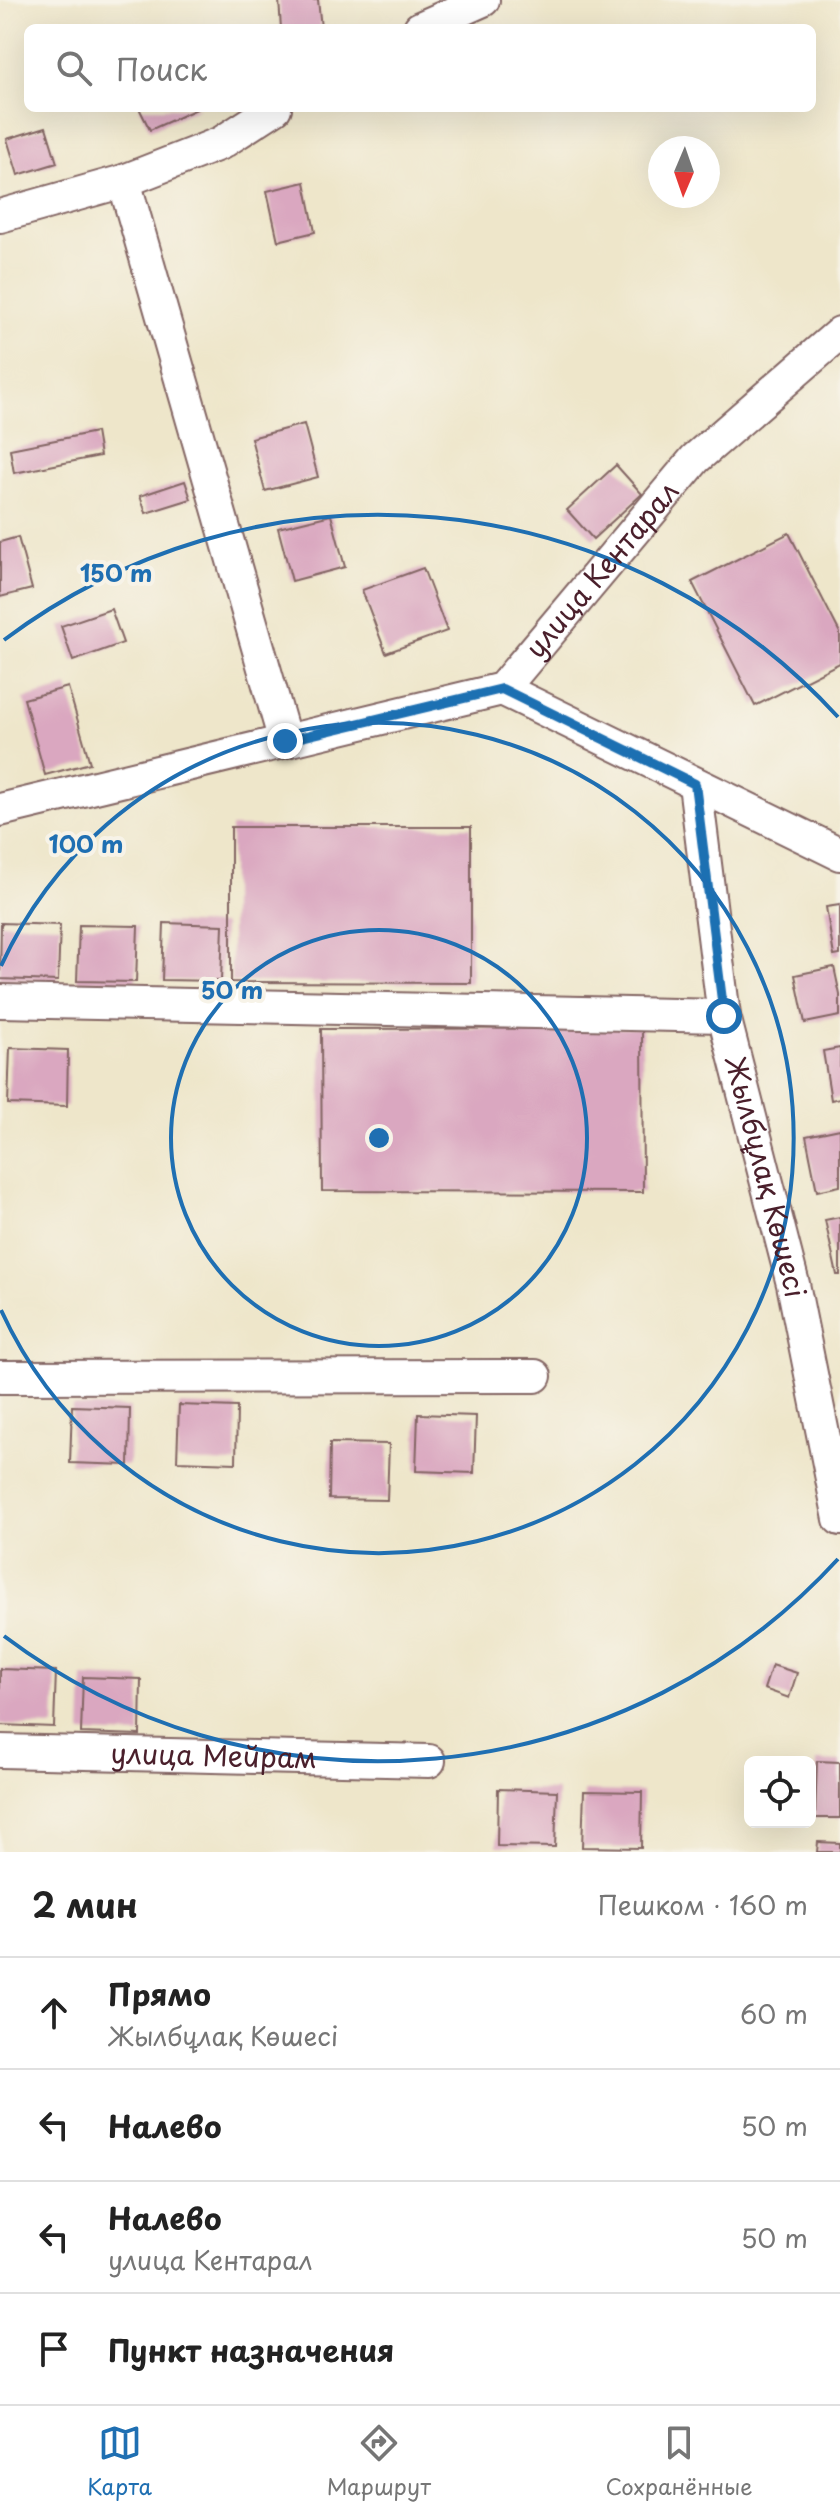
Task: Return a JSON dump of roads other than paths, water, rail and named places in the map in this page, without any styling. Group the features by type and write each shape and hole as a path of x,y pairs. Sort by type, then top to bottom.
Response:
{"street":[{"path":"429,24 483,0"},
{"path":"0,216 124,181 221,143 269,112"},
{"path":"124,181 285,741"},
{"name":"улица Кентарал","path":"502,689 695,459 840,333"},
{"path":"0,810 502,689 840,854"},
{"name":"Жылбұлақ Көшесі","path":"695,784 724,1016 793,1284 840,1519"},
{"path":"0,1001 724,1016"},
{"path":"0,1377 535,1376"},
{"name":"улица Мейрам","path":"0,1751 429,1761"}]}
